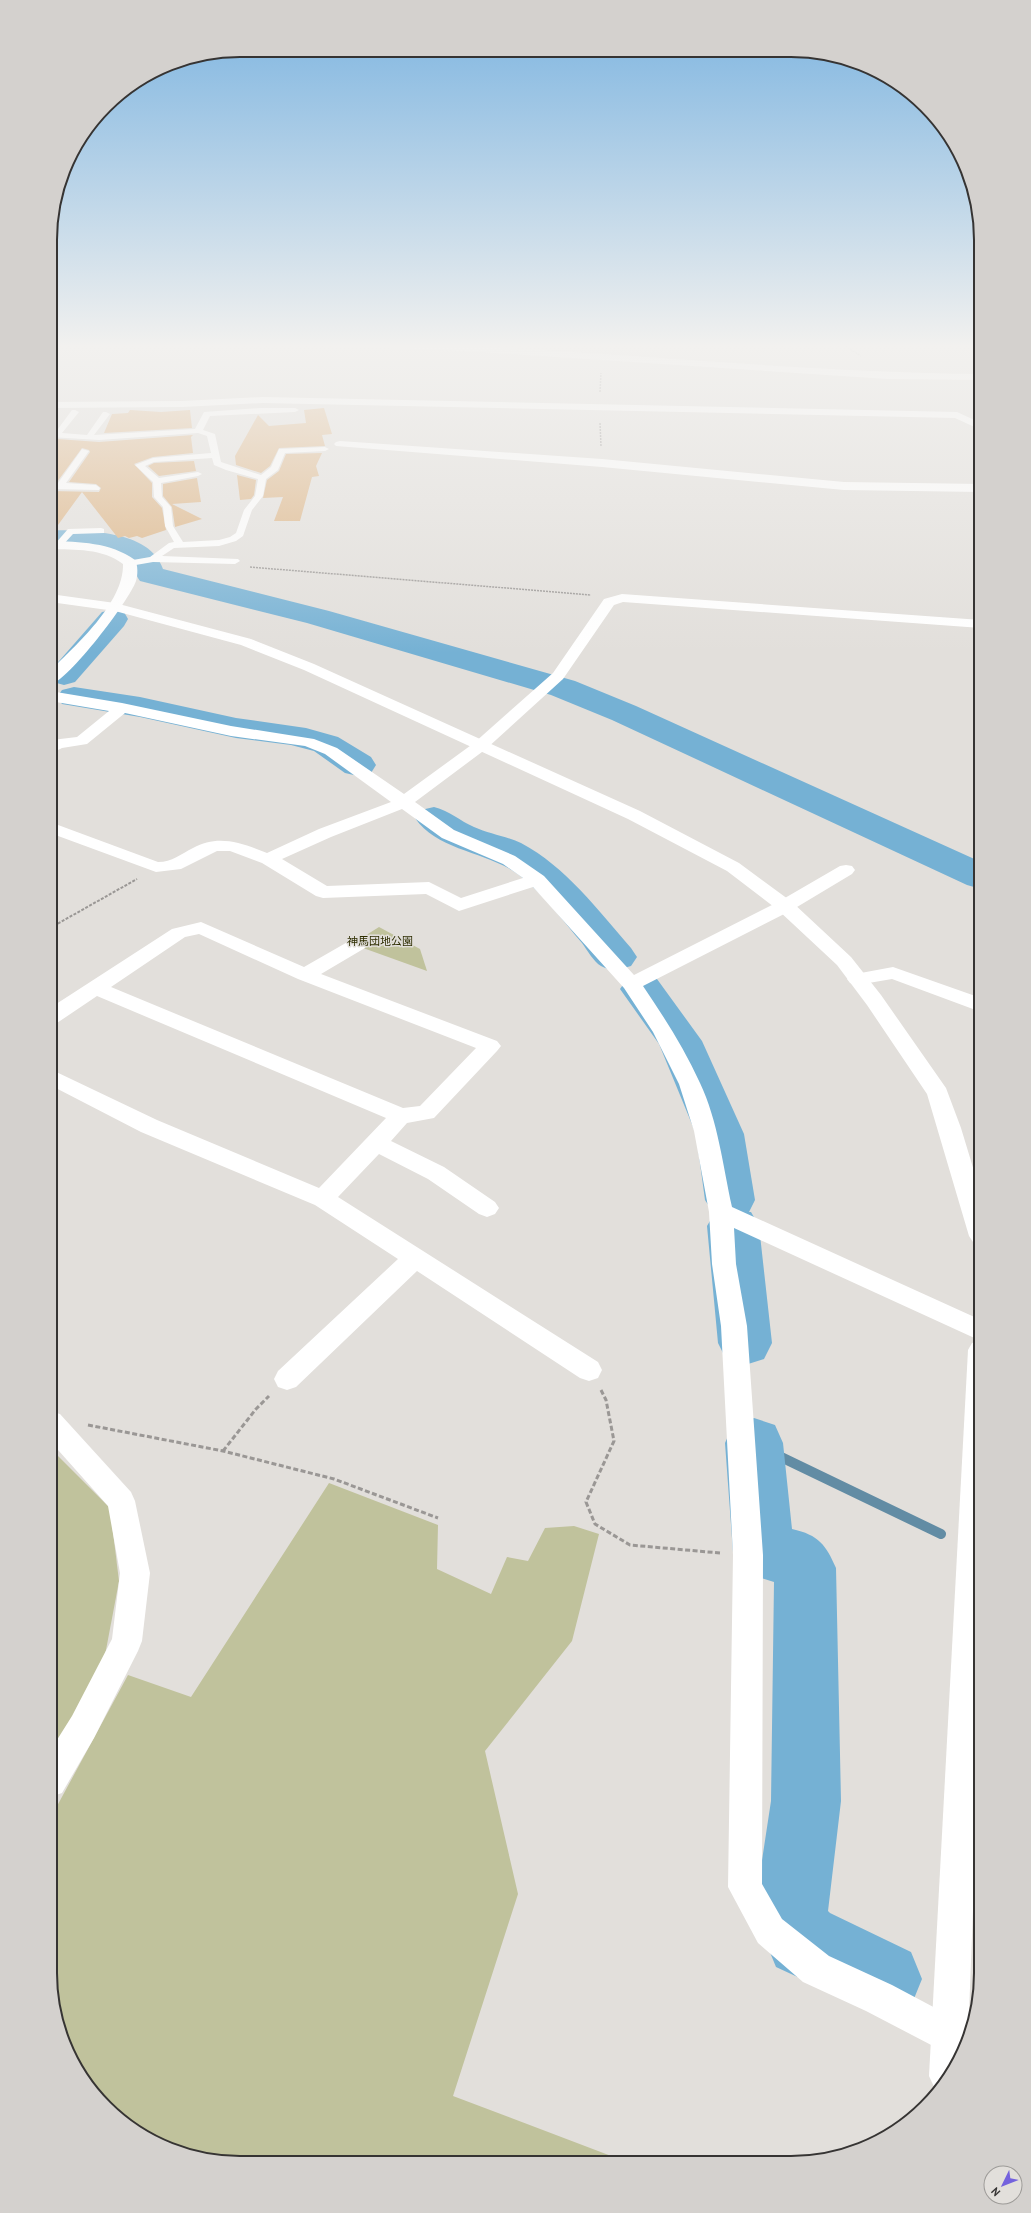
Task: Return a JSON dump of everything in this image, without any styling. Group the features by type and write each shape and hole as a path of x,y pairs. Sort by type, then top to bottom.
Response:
{"street":[{"path":"371,446 602,463 844,486 974,488"},
{"path":"57,673 115,607 129,581 133,562 120,554 102,549 59,542"},
{"path":"268,859 324,833 403,804 480,746 558,676 609,602 622,598 974,623"},
{"path":"57,599 115,607 253,645 309,666 670,833 733,867 785,906 844,961 938,1093 950,1128 974,1212"},
{"path":"57,661 67,663"},
{"path":"57,697 122,708 231,731 308,742 331,751 403,804 448,834 509,860 536,880 631,984 663,1031 690,1084 705,1131 721,1212 724,1264 734,1326 748,1555 745,1887 770,1931 816,1969 879,1998 958,2041"},
{"path":"57,744 81,741 122,708"},
{"path":"57,830 156,867 173,867 211,847 222,845 268,859 323,892 429,888 459,905 536,880"},
{"path":"631,984 785,906 846,870"},
{"path":"57,1013 179,933 201,928 305,975 490,1046 426,1113 401,1116 96,988"},
{"path":"305,975 358,944"},
{"path":"857,979 893,973 974,1002"},
{"path":"57,1080 149,1126 323,1199 414,1259 589,1370"},
{"path":"323,1199 401,1116"},
{"path":"376,1143 436,1173 487,1208"},
{"path":"721,1212 974,1328"},
{"path":"287,1379 414,1259"},
{"path":"57,1430 121,1501 135,1573 127,1642 83,1727 57,1770"},
{"path":"954,2056 958,2041 974,1560"}],"lane":[{"path":"214,446 217,463 228,470 256,474 262,478"},
{"path":"151,559 161,555 172,545 219,543 233,539 240,534 248,510 259,496 262,478 275,468 282,451 325,449"},
{"path":"60,486 85,451"},
{"path":"180,544 170,526 167,507 158,497 157,481 139,465 153,460 215,455"},
{"path":"157,481 198,474"},
{"path":"60,486 84,486 96,488"},
{"path":"59,542 71,531 101,531"},
{"path":"133,562 151,559 235,561"}],"path":[{"path":"250,567 622,598"},
{"path":"57,924 97,900 121,890 156,867"},
{"path":"589,1370 606,1400 614,1441 586,1502 595,1524 630,1545 748,1555"},
{"path":"223,1451 256,1409 287,1379"},
{"path":"86,1424 223,1451 334,1479 438,1518"}],"green space":[{"name":"神馬団地公園","path":"379,927 420,949 427,971 352,944"},
{"path":"57,1455 110,1508 119,1581 103,1666 57,1748"},
{"path":"329,1483 438,1525 437,1569 491,1594 507,1557 528,1561 545,1528 574,1526 599,1534 572,1641 485,1751 518,1894 453,2096 611,2156 228,2156 193,2150 159,2137 129,2118 103,2094 88,2074 71,2043 63,2020 57,1985 57,1806 128,1675 191,1697"}],"building":[{"path":"57,446 192,446 193,453 153,457 134,464 152,483 152,497 162,508 166,530 142,538 137,536 129,538 125,536 118,538 82,492 57,526 57,491 99,492 101,488 96,484 69,482 90,452 89,450 82,448 57,482"},
{"path":"240,446 319,446 279,448 270,466 261,473 236,465 235,456"},
{"path":"322,453 316,466 319,476 312,477 300,521 274,521 283,497 263,498 267,480 279,471 286,454"},
{"path":"194,461 196,471 159,476 148,466 154,463"},
{"path":"237,475 256,480 254,495 251,499 240,500"},
{"path":"197,478 201,502 172,504 202,519 175,527 172,507 163,496 163,484"}],"waterway":[{"path":"57,538 93,540 125,547 137,553 146,563 150,575 318,617 563,688 624,713 974,874"},
{"path":"64,675 113,619"},
{"path":"74,697 140,707 236,728 294,735 326,744 358,765"},
{"path":"434,818 460,835 506,851 536,869 569,902 616,957"},
{"path":"642,989 680,1041 720,1134 730,1200"},
{"path":"733,1226 745,1343"},
{"path":"754,1443 764,1552 795,1558 805,1568 806,1801 791,1913 803,1940 884,1979"},
{"path":"754,1444 941,1534"}]}
